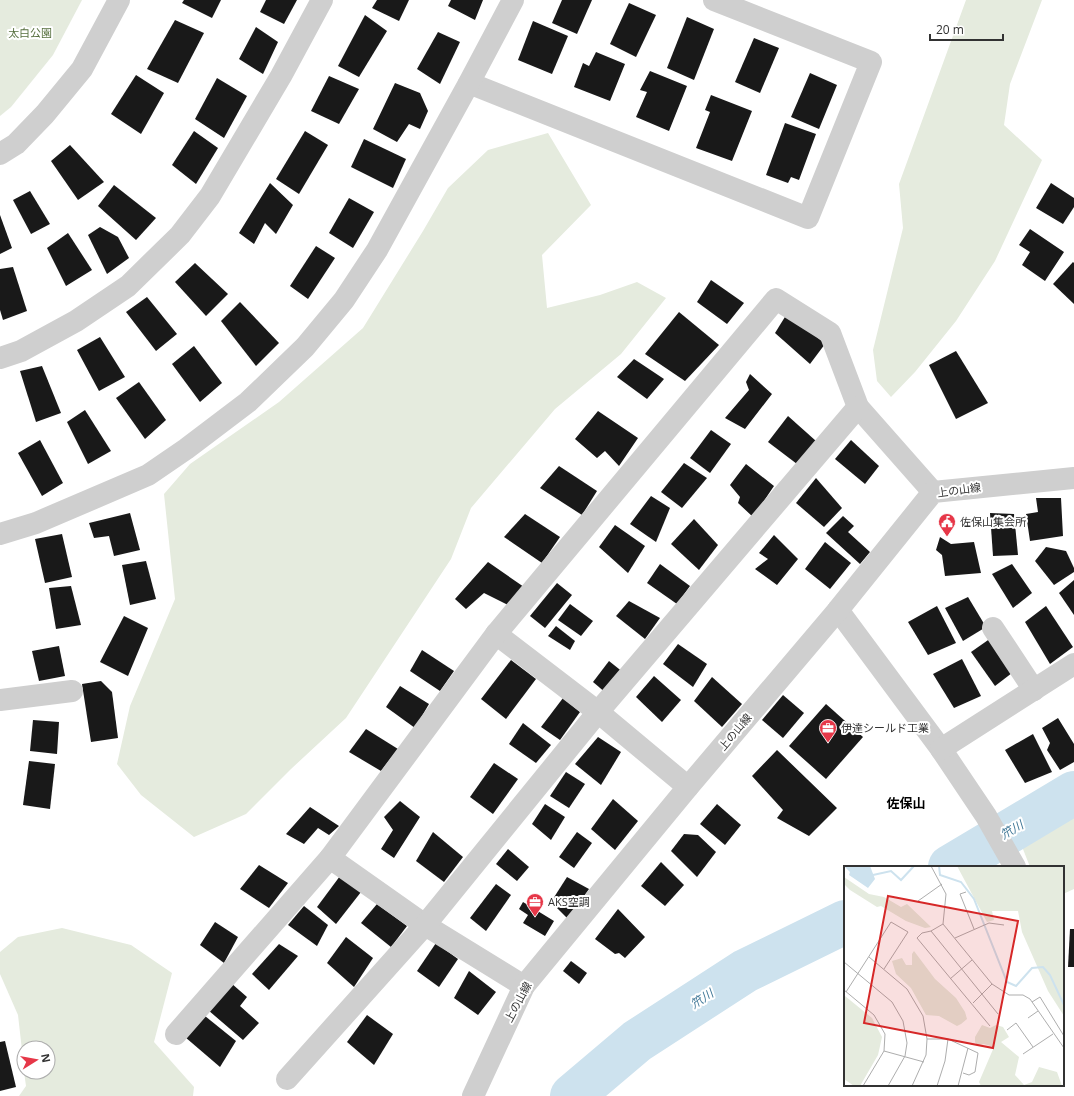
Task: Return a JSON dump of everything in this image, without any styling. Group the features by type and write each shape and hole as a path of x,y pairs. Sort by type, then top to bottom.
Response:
{"street":[{"path":"0,154 16,144 45,114 82,69 119,0"},
{"path":"0,358 21,351 76,321 128,286 180,235 214,189 281,76 322,0"},
{"path":"0,534 36,523 148,475 186,449 248,402 305,347 344,300 377,250 469,84 513,0"},
{"path":"469,84 808,218 871,62 714,0"},
{"path":"176,1034 330,858 496,634 776,299 830,333 858,407 933,492"},
{"path":"288,1079 424,925 598,712 858,407"},
{"name":"上の山線","path":"473,1096 524,986 688,787 838,610 933,492 1074,478"},
{"path":"838,610 941,749 986,816 1015,866"},
{"path":"993,628 1034,690"},
{"path":"496,634 598,712 688,787"},
{"path":"941,749 1074,664"},
{"path":"0,700 72,691"},
{"path":"330,858 424,925 524,986"}],"green space":[{"name":"太白公園","path":"0,0 82,0 53,55 11,107 0,116"},
{"path":"966,0 1042,0 1010,84 1004,125 1042,160 995,261 956,321 915,372 891,397 877,381 873,350 903,228 899,184"},
{"path":"548,133 591,205 542,255 547,308 600,295 637,282 666,298 621,354 555,409 471,508 451,559 346,718 291,769 246,814 194,837 141,795 117,764 130,706 175,599 164,494 190,464 279,402 363,328 448,188 488,150"},
{"path":"1074,807 1074,889 1064,894 1064,866 1030,866 1021,844"},
{"path":"62,928 131,945 172,973 154,1042 194,1087 193,1096 19,1096 26,1086 25,1080 56,1080 56,1040 21,1040 18,1015 0,974 0,952 18,937"}],"building":[{"path":"184,0 221,0 212,18 182,3"},
{"path":"266,0 297,0 284,24 260,12"},
{"path":"377,0 409,0 399,21 372,8"},
{"path":"451,0 483,0 475,20 448,6"},
{"path":"562,0 592,0 577,34 552,23"},
{"path":"629,3 656,15 636,57 610,44"},
{"path":"365,15 387,31 359,77 338,66"},
{"path":"687,17 714,29 694,80 667,68"},
{"path":"175,20 204,33 178,83 147,69"},
{"path":"533,21 568,36 552,74 518,60"},
{"path":"256,27 278,42 263,74 239,59"},
{"path":"438,32 460,42 440,84 417,69"},
{"path":"754,38 779,48 760,93 735,82"},
{"path":"596,52 625,64 610,101 574,87 583,63 589,66"},
{"path":"650,71 687,86 669,131 636,117 647,92 640,90"},
{"path":"810,73 837,85 819,129 791,117"},
{"path":"136,75 164,93 141,134 111,114"},
{"path":"329,76 359,89 339,124 311,111"},
{"path":"217,78 247,96 224,138 195,119"},
{"path":"395,83 420,93 428,111 420,129 409,124 397,142 373,129"},
{"path":"711,95 752,111 732,161 696,148 710,112 705,110"},
{"path":"785,123 816,134 799,180 791,177 788,183 766,175"},
{"path":"194,131 218,148 196,184 172,165"},
{"path":"305,131 328,145 299,194 276,179"},
{"path":"364,139 406,159 393,188 351,167"},
{"path":"70,145 104,182 78,200 51,161"},
{"path":"270,183 293,205 276,234 265,223 254,244 239,233"},
{"path":"1051,183 1074,198 1074,207 1063,224 1036,208"},
{"path":"114,185 156,218 136,240 98,206"},
{"path":"30,191 50,224 31,234 13,200"},
{"path":"349,198 374,212 353,248 329,233"},
{"path":"0,215 12,248 0,254"},
{"path":"100,227 118,237 129,258 107,274 88,235"},
{"path":"1030,229 1064,252 1045,281 1022,265 1030,252 1019,245"},
{"path":"68,233 92,270 66,286 47,248"},
{"path":"316,246 335,258 308,299 290,286"},
{"path":"1073,262 1074,263 1074,304 1053,284"},
{"path":"195,263 228,294 206,316 175,282"},
{"path":"13,267 27,311 3,320 0,310 0,269"},
{"path":"711,280 744,303 727,324 697,302"},
{"path":"147,297 177,334 156,351 126,312"},
{"path":"240,302 279,343 256,366 221,321"},
{"path":"679,312 719,345 685,381 645,354"},
{"path":"788,312 825,344 810,364 775,333"},
{"path":"100,337 125,377 99,391 77,350"},
{"path":"194,346 222,383 200,402 172,364"},
{"path":"956,351 988,403 956,419 929,365"},
{"path":"634,359 664,379 647,399 617,377"},
{"path":"42,366 61,413 36,422 20,371"},
{"path":"750,374 772,394 745,429 725,418 749,390 746,382"},
{"path":"139,382 166,420 145,439 116,398"},
{"path":"85,410 111,451 88,464 67,422"},
{"path":"598,411 638,438 619,466 605,451 597,458 575,439"},
{"path":"788,416 816,441 797,464 768,442"},
{"path":"711,430 731,444 710,473 690,458"},
{"path":"40,440 63,483 42,496 18,453"},
{"path":"851,440 879,466 865,484 835,459"},
{"path":"684,463 707,478 682,508 661,492"},
{"path":"746,464 774,486 753,517 738,503 740,497 730,485"},
{"path":"559,466 597,491 582,515 540,488"},
{"path":"816,478 842,508 824,527 796,503"},
{"path":"651,496 670,508 656,542 630,524"},
{"path":"1036,498 1061,498 1063,536 1030,541 1026,514 1038,512"},
{"path":"130,513 140,550 114,556 109,536 94,538 89,523"},
{"path":"990,513 1014,514 1018,555 993,556"},
{"path":"525,514 560,537 542,563 504,537"},
{"path":"843,516 854,526 848,532 870,552 860,564 826,533"},
{"path":"694,519 718,545 699,570 671,544"},
{"path":"615,525 645,546 628,573 599,547"},
{"path":"62,534 72,577 45,583 35,539"},
{"path":"774,535 798,559 777,585 755,569 768,559 759,553"},
{"path":"940,537 951,544 974,542 981,573 945,576 942,555 936,550"},
{"path":"825,542 851,563 830,589 805,569"},
{"path":"1046,547 1066,551 1074,568 1074,572 1054,585 1035,561"},
{"path":"146,561 156,599 130,605 122,565"},
{"path":"488,562 524,587 508,605 484,593 466,609 455,599"},
{"path":"660,564 690,586 677,604 647,583"},
{"path":"1012,564 1032,593 1013,608 992,574"},
{"path":"1074,580 1074,615 1059,593"},
{"path":"557,583 572,595 545,628 530,616"},
{"path":"71,586 81,625 56,629 49,588"},
{"path":"968,597 986,627 963,641 945,608"},
{"path":"629,601 660,618 645,639 616,616"},
{"path":"570,604 593,621 581,636 558,620"},
{"path":"937,606 956,643 928,655 908,622"},
{"path":"1046,606 1073,647 1050,664 1025,622"},
{"path":"124,616 148,628 128,676 100,662"},
{"path":"556,626 575,641 570,650 548,636"},
{"path":"991,638 1012,673 995,686 971,652"},
{"path":"678,644 707,664 693,687 663,664"},
{"path":"59,646 65,676 39,681 32,651"},
{"path":"422,650 454,671 440,691 410,671"},
{"path":"962,659 981,696 954,708 933,674"},
{"path":"511,660 536,679 506,719 481,699"},
{"path":"609,661 624,673 606,693 593,682"},
{"path":"654,676 681,700 662,722 636,697"},
{"path":"712,677 742,704 722,727 694,701"},
{"path":"101,681 112,692 118,738 91,742 82,684"},
{"path":"400,686 429,704 415,728 386,707"},
{"path":"783,695 804,713 783,738 762,720"},
{"path":"563,698 580,712 560,740 541,727"},
{"path":"826,704 863,737 826,779 789,746"},
{"path":"1058,718 1074,744 1074,762 1060,770 1047,750 1050,743 1042,728"},
{"path":"33,720 59,722 57,754 30,751"},
{"path":"523,723 551,745 536,763 509,744"},
{"path":"366,729 398,749 381,771 349,752"},
{"path":"1033,734 1052,772 1025,783 1005,750"},
{"path":"598,737 621,752 601,785 575,764"},
{"path":"777,750 837,808 809,836 777,818 783,810 752,776"},
{"path":"29,761 55,764 50,809 23,805"},
{"path":"494,763 518,779 493,814 470,797"},
{"path":"566,772 585,784 569,808 550,796"},
{"path":"613,799 638,821 615,850 591,829"},
{"path":"400,801 420,817 394,858 381,849 393,830 384,817"},
{"path":"545,804 565,817 551,840 532,824"},
{"path":"717,804 741,825 725,845 700,824"},
{"path":"310,807 339,826 329,835 318,828 304,844 286,834"},
{"path":"433,832 463,857 444,882 416,861"},
{"path":"577,832 592,843 574,868 559,857"},
{"path":"684,834 698,835 716,852 697,877 671,851"},
{"path":"508,849 529,867 517,881 496,864"},
{"path":"661,862 684,885 665,906 641,886"},
{"path":"259,865 288,883 269,908 240,889"},
{"path":"340,876 361,892 336,924 317,907"},
{"path":"567,877 589,889 568,919 551,902"},
{"path":"496,884 511,895 486,931 470,918"},
{"path":"523,902 554,921 545,936 523,923 528,915 519,909"},
{"path":"377,904 407,926 391,947 361,923"},
{"path":"304,906 328,925 317,946 288,925"},
{"path":"618,909 645,937 625,958 619,953 615,954 595,939"},
{"path":"215,922 238,937 224,963 200,945"},
{"path":"1070,929 1074,929 1074,967 1068,967"},
{"path":"346,937 373,958 354,987 327,963"},
{"path":"436,943 458,959 439,987 417,971"},
{"path":"279,944 298,956 269,990 252,974"},
{"path":"571,961 587,973 579,984 563,971"},
{"path":"469,971 496,992 478,1015 454,998"},
{"path":"231,983 247,997 240,1006 259,1023 243,1040 208,1010"},
{"path":"367,1015 393,1034 374,1065 347,1042"},
{"path":"205,1016 236,1041 220,1067 185,1037"},
{"path":"5,1041 16,1087 0,1091 0,1042"}],"waterway":[{"name":"笊川","path":"952,866 1074,793"},
{"name":"笊川","path":"572,1096 637,1041 745,971 844,922"}],"place":[{"name":"佐保山集会所","path":"947,537"},
{"name":"伊達シールド工業","path":"828,743"},
{"name":"AKS空調","path":"535,917"}],"district":[{"name":"佐保山","path":"906,803"}]}
